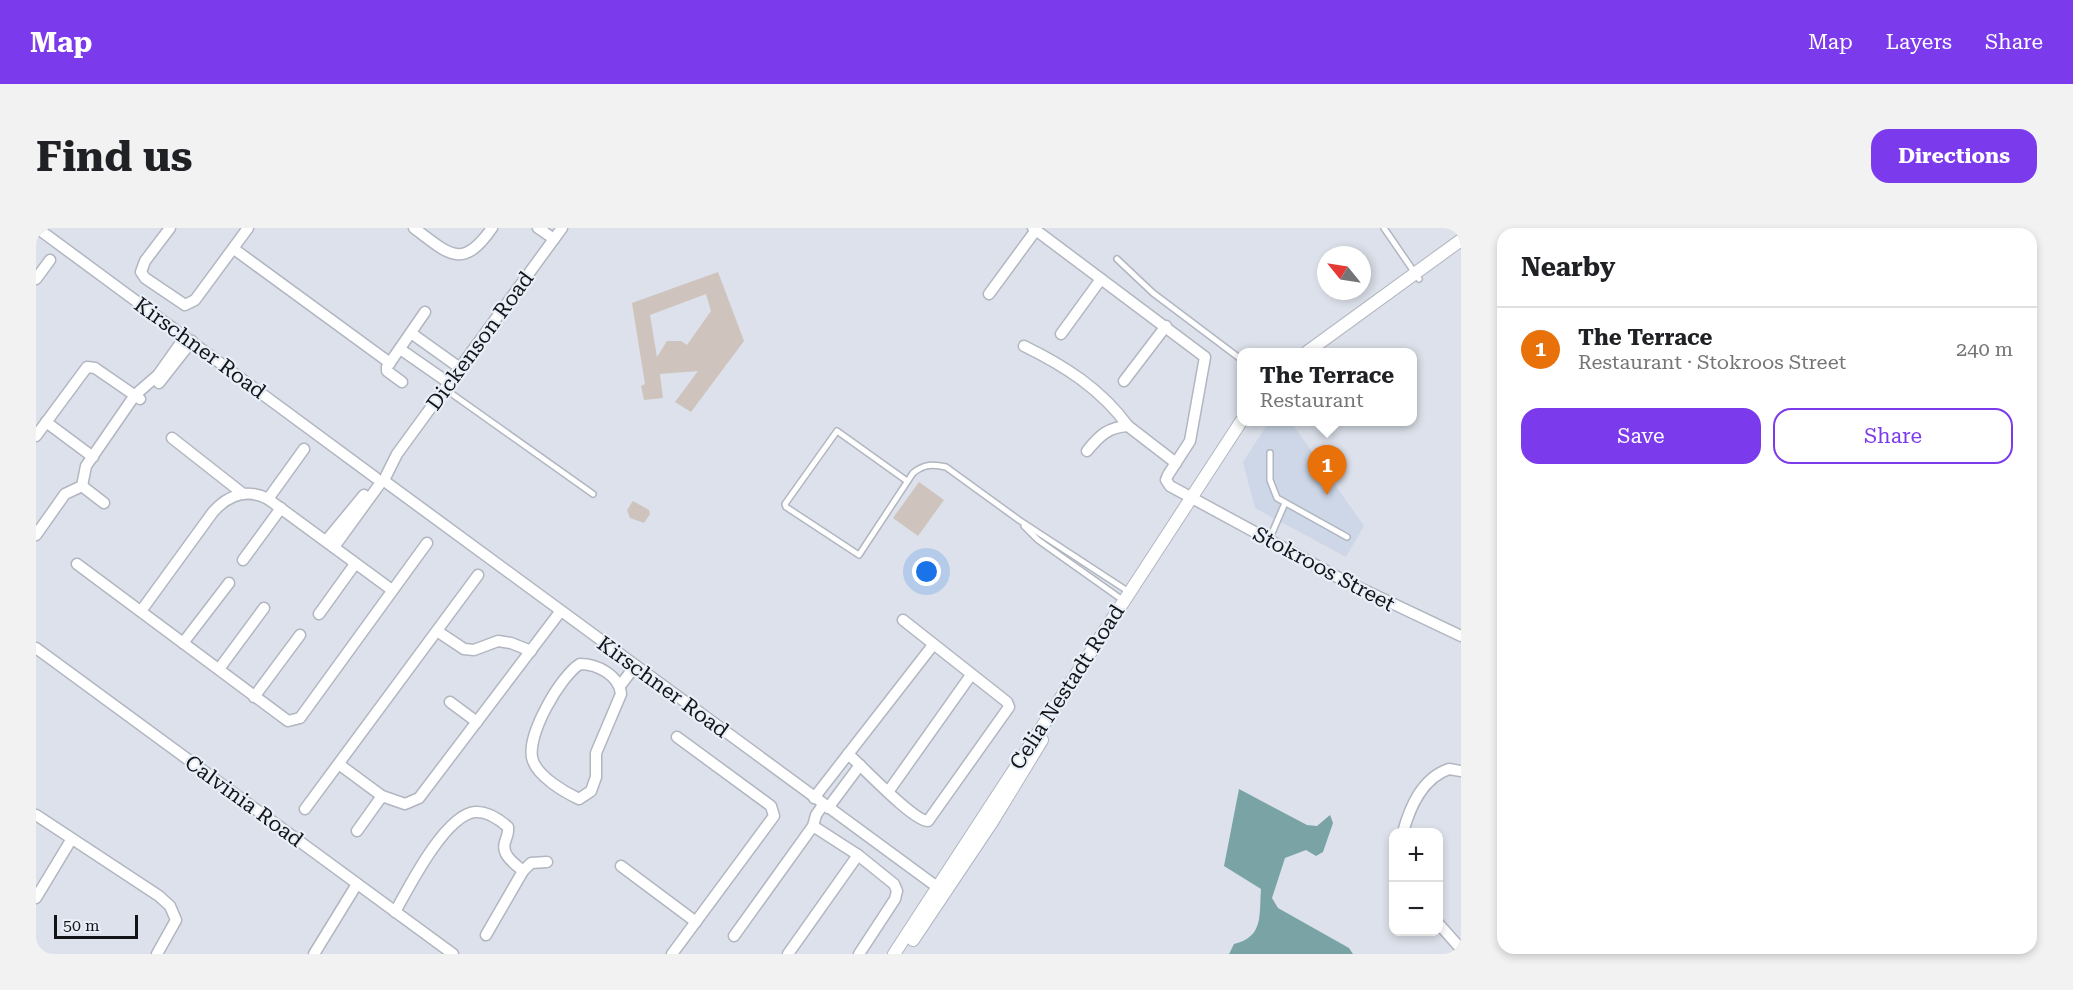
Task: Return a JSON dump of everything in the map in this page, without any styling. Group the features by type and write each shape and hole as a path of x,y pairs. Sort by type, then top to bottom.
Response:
{"street":[{"name":"Kirschner Road","path":"37,228 941,890"},
{"path":"170,228 145,261 141,272 145,278 182,304 188,305 195,300 248,228"},
{"path":"414,228 450,253 462,255 480,246 492,228"},
{"path":"538,228 557,232"},
{"path":"989,294 1034,229 1205,357 1190,441 1176,463 1128,426 1114,406 1089,384 1062,364 1024,346"},
{"name":"Dickenson Road","path":"330,544 557,232"},
{"path":"1323,348 1461,240"},
{"path":"234,249 390,363"},
{"path":"1313,348 1417,276 1461,249"},
{"path":"36,279 50,260"},
{"path":"1060,334 1101,279"},
{"path":"402,382 387,371 390,363 425,312"},
{"path":"1124,381 1166,326"},
{"path":"411,333 460,368"},
{"path":"82,486 86,466 135,399 188,339"},
{"path":"400,349 447,386"},
{"path":"36,436 87,367 95,368 135,399"},
{"path":"46,422 93,457"},
{"path":"1087,451 1101,434 1115,427 1128,426"},
{"name":"Celia Nestadt Road","path":"894,954 992,822 1128,598 1238,426"},
{"name":"Celia Nestadt Road","path":"1191,499 1244,426"},
{"path":"172,438 242,493 259,495 268,499 392,590"},
{"path":"268,499 304,449"},
{"name":"Stokroos Street","path":"1176,463 1166,480 1170,486 1191,499 1388,603 1461,636"},
{"path":"82,486 104,502"},
{"path":"36,536 65,495 82,486"},
{"path":"141,611 213,512 220,504 242,493"},
{"path":"243,560 281,508"},
{"path":"77,564 288,721 300,718 427,543"},
{"path":"319,614 355,564"},
{"path":"305,809 340,765 478,575"},
{"path":"183,643 229,583"},
{"path":"219,669 264,608"},
{"path":"340,765 382,796 405,804 419,798 560,612"},
{"path":"848,754 888,792 921,819 928,821 1007,712 1009,707 1007,702 903,620"},
{"path":"437,630 464,649 474,650 498,641 511,643 531,651"},
{"path":"254,697 300,634"},
{"path":"814,798 933,645"},
{"name":"Calvinia Road","path":"36,648 453,954"},
{"path":"620,686 613,677 599,668 580,664 572,669 557,689 538,725 532,742 531,757 535,766 554,783 579,799 591,790 596,777 596,753 621,694 620,686 636,666"},
{"path":"888,792 971,675"},
{"path":"450,702 477,722"},
{"path":"672,954 774,816 771,806 677,737"},
{"path":"734,936 813,826 816,815 826,807 860,765"},
{"path":"1404,828 1410,810 1430,780 1440,772 1449,769 1461,771"},
{"path":"357,831 382,796"},
{"path":"395,912 431,851 458,820 467,814 487,813 508,827 509,833 504,845 505,853 523,871"},
{"path":"36,815 159,896 170,906 176,920 157,954"},
{"path":"813,826 858,855 894,884 897,891 895,899 859,954"},
{"path":"36,898 71,840"},
{"path":"788,954 858,855"},
{"path":"486,935 523,871 531,862 547,862"},
{"path":"621,866 696,922"},
{"path":"314,954 357,885"},
{"name":"Celia Nestadt Road","path":"903,954 941,890"},
{"path":"1443,929 1461,949"}],"lane":[{"path":"1384,228 1417,276"},
{"path":"1117,259 1153,293 1237,356"},
{"path":"447,386 593,494"},
{"path":"907,481 837,431 785,504 786,507 859,555 907,481 921,467 933,464 946,467 1128,598"},
{"path":"1270,453 1272,488 1277,498 1347,537"},
{"path":"1269,540 1285,503"},
{"path":"1018,520 1038,540 1128,598"}],"shaded area":[{"path":"1266,426 1294,426 1364,526 1346,557 1255,508 1243,462"},
{"path":"1239,789 1307,825 1317,826 1330,815 1333,823 1323,852 1316,856 1306,850 1285,858 1272,898 1278,908 1349,948 1353,954 1229,954 1234,944 1251,936 1258,924 1260,908 1261,889 1224,866"}],"building":[{"path":"718,272 744,341 691,412 675,402 698,371 660,374 663,398 644,400 641,386 645,384 632,303","holes":["706,294 711,311 687,345 681,341 667,341 657,357 650,315"]},
{"path":"919,482 944,500 918,536 893,518"},
{"path":"633,501 649,510 650,514 644,523 630,518 627,510"}],"place":[{"name":"The Terrace","path":"1327,495"}]}
